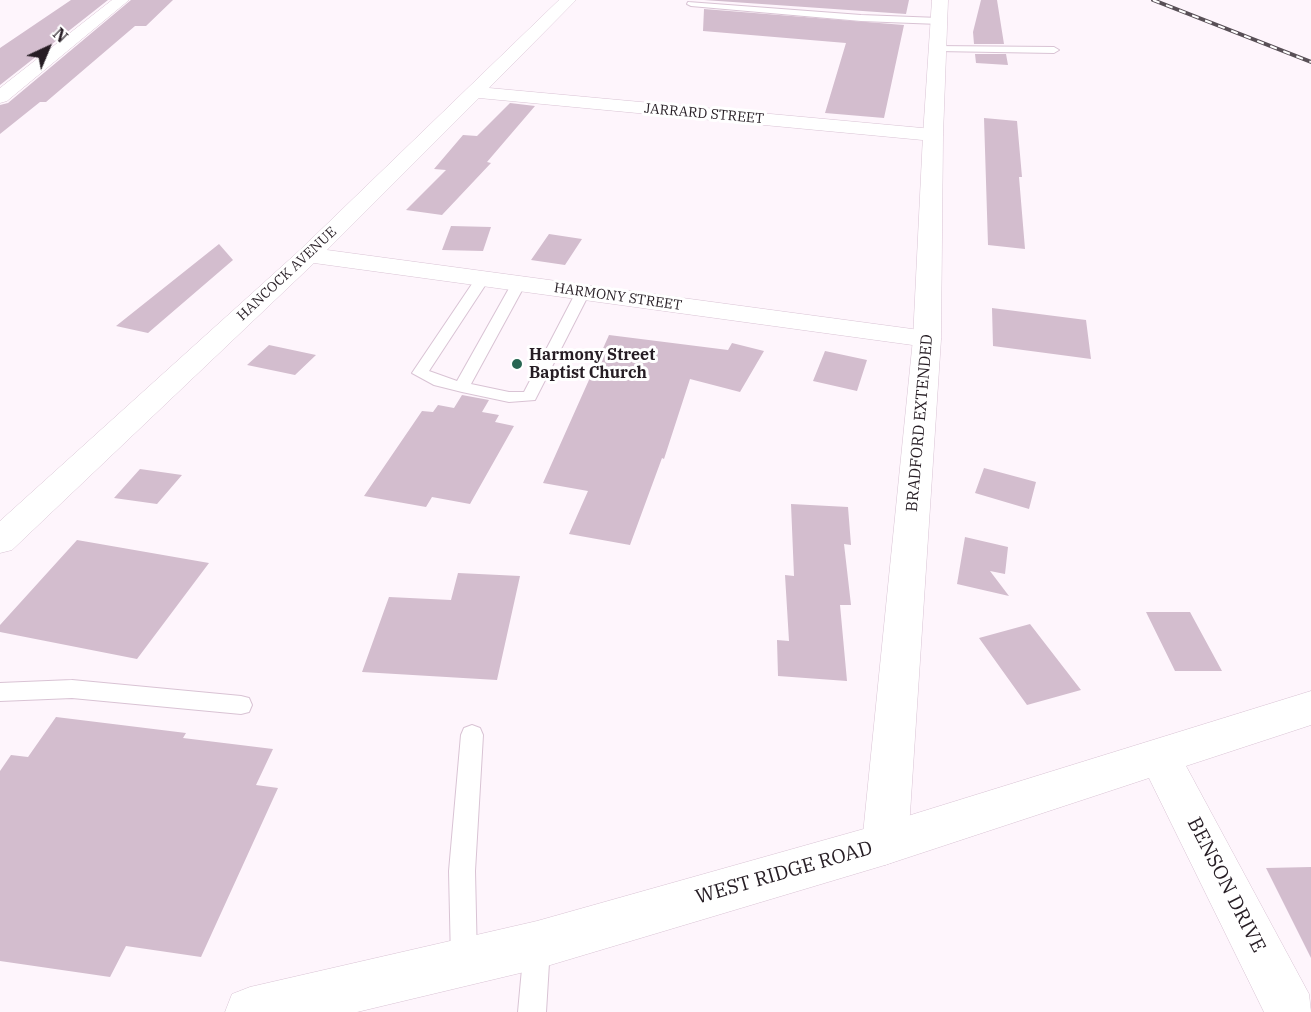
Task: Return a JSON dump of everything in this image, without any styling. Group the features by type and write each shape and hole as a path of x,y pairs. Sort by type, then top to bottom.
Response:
{"street":[{"path":"0,97 121,0"},
{"name":"HANCOCK AVENUE","path":"0,541 309,255 568,0"},
{"name":"BRADFORD EXTENDED","path":"885,844 927,339 939,23"},
{"name":"JARRARD STREET","path":"475,92 933,135"},
{"name":"HARMONY STREET","path":"309,255 927,339"},
{"name":"WEST RIDGE ROAD","path":"250,1012 537,945 885,844 1311,708"},
{"name":"BENSON DRIVE","path":"1160,758 1291,1012"}],"lane":[{"path":"691,4 939,23 1054,50"},
{"path":"483,278 420,373 440,382 509,397 529,397 583,292"},
{"path":"462,387 519,283"},
{"path":"0,692 72,689 241,705"},
{"path":"464,962 462,871 472,735"},
{"path":"532,1012 537,945"}],"building":[{"path":"71,0 108,0 0,85 0,48"},
{"path":"131,0 173,0 146,26 135,26 46,102 40,102 0,134 0,105 8,103"},
{"path":"704,0 909,0 906,14"},
{"path":"981,0 997,0 1004,44 974,44 973,32"},
{"path":"704,9 904,25 884,118 825,113 846,43 703,31"},
{"path":"975,54 1006,54 1008,65 976,63"},
{"path":"510,103 535,106 487,162 491,163 442,215 406,210 446,170 434,169 463,135 477,136"},
{"path":"984,118 1017,121 1025,249 988,245"},
{"path":"451,226 491,227 483,251 442,250"},
{"path":"549,234 582,239 565,265 531,260"},
{"path":"219,244 233,260 148,333 116,326"},
{"path":"992,308 1086,320 1091,359 993,346"},
{"path":"609,335 728,350 732,343 764,351 740,392 690,379 664,459 662,458 630,545 569,534 588,491 543,483"},
{"path":"269,345 316,355 295,375 247,365"},
{"path":"825,351 867,360 857,391 813,381"},
{"path":"462,395 489,400 482,412 499,415 495,422 514,426 470,504 432,497 426,507 364,496 422,411 433,412 438,405 454,408"},
{"path":"984,468 1036,482 1029,509 975,493"},
{"path":"140,469 182,475 157,504 114,498"},
{"path":"791,504 848,507 851,545 844,544 851,605 840,605 847,681 778,676 777,640 789,641 785,575 794,576"},
{"path":"965,537 1008,547 1005,574 990,571 1009,596 957,584"},
{"path":"77,540 209,563 137,659 0,632 0,625"},
{"path":"458,573 520,576 497,680 362,672 389,597 451,600"},
{"path":"1146,612 1190,612 1222,671 1175,671"},
{"path":"1030,624 1081,690 1027,705 979,638"},
{"path":"56,717 186,733 183,738 273,749 256,785 278,788 201,957 126,946 110,977 0,961 0,771 11,755 28,757"},
{"path":"1311,867 1311,958 1266,868"}],"railway":[{"path":"1153,0 1311,62"}],"place":[{"name":"Harmony Street Baptist Church","path":"517,364"}]}
